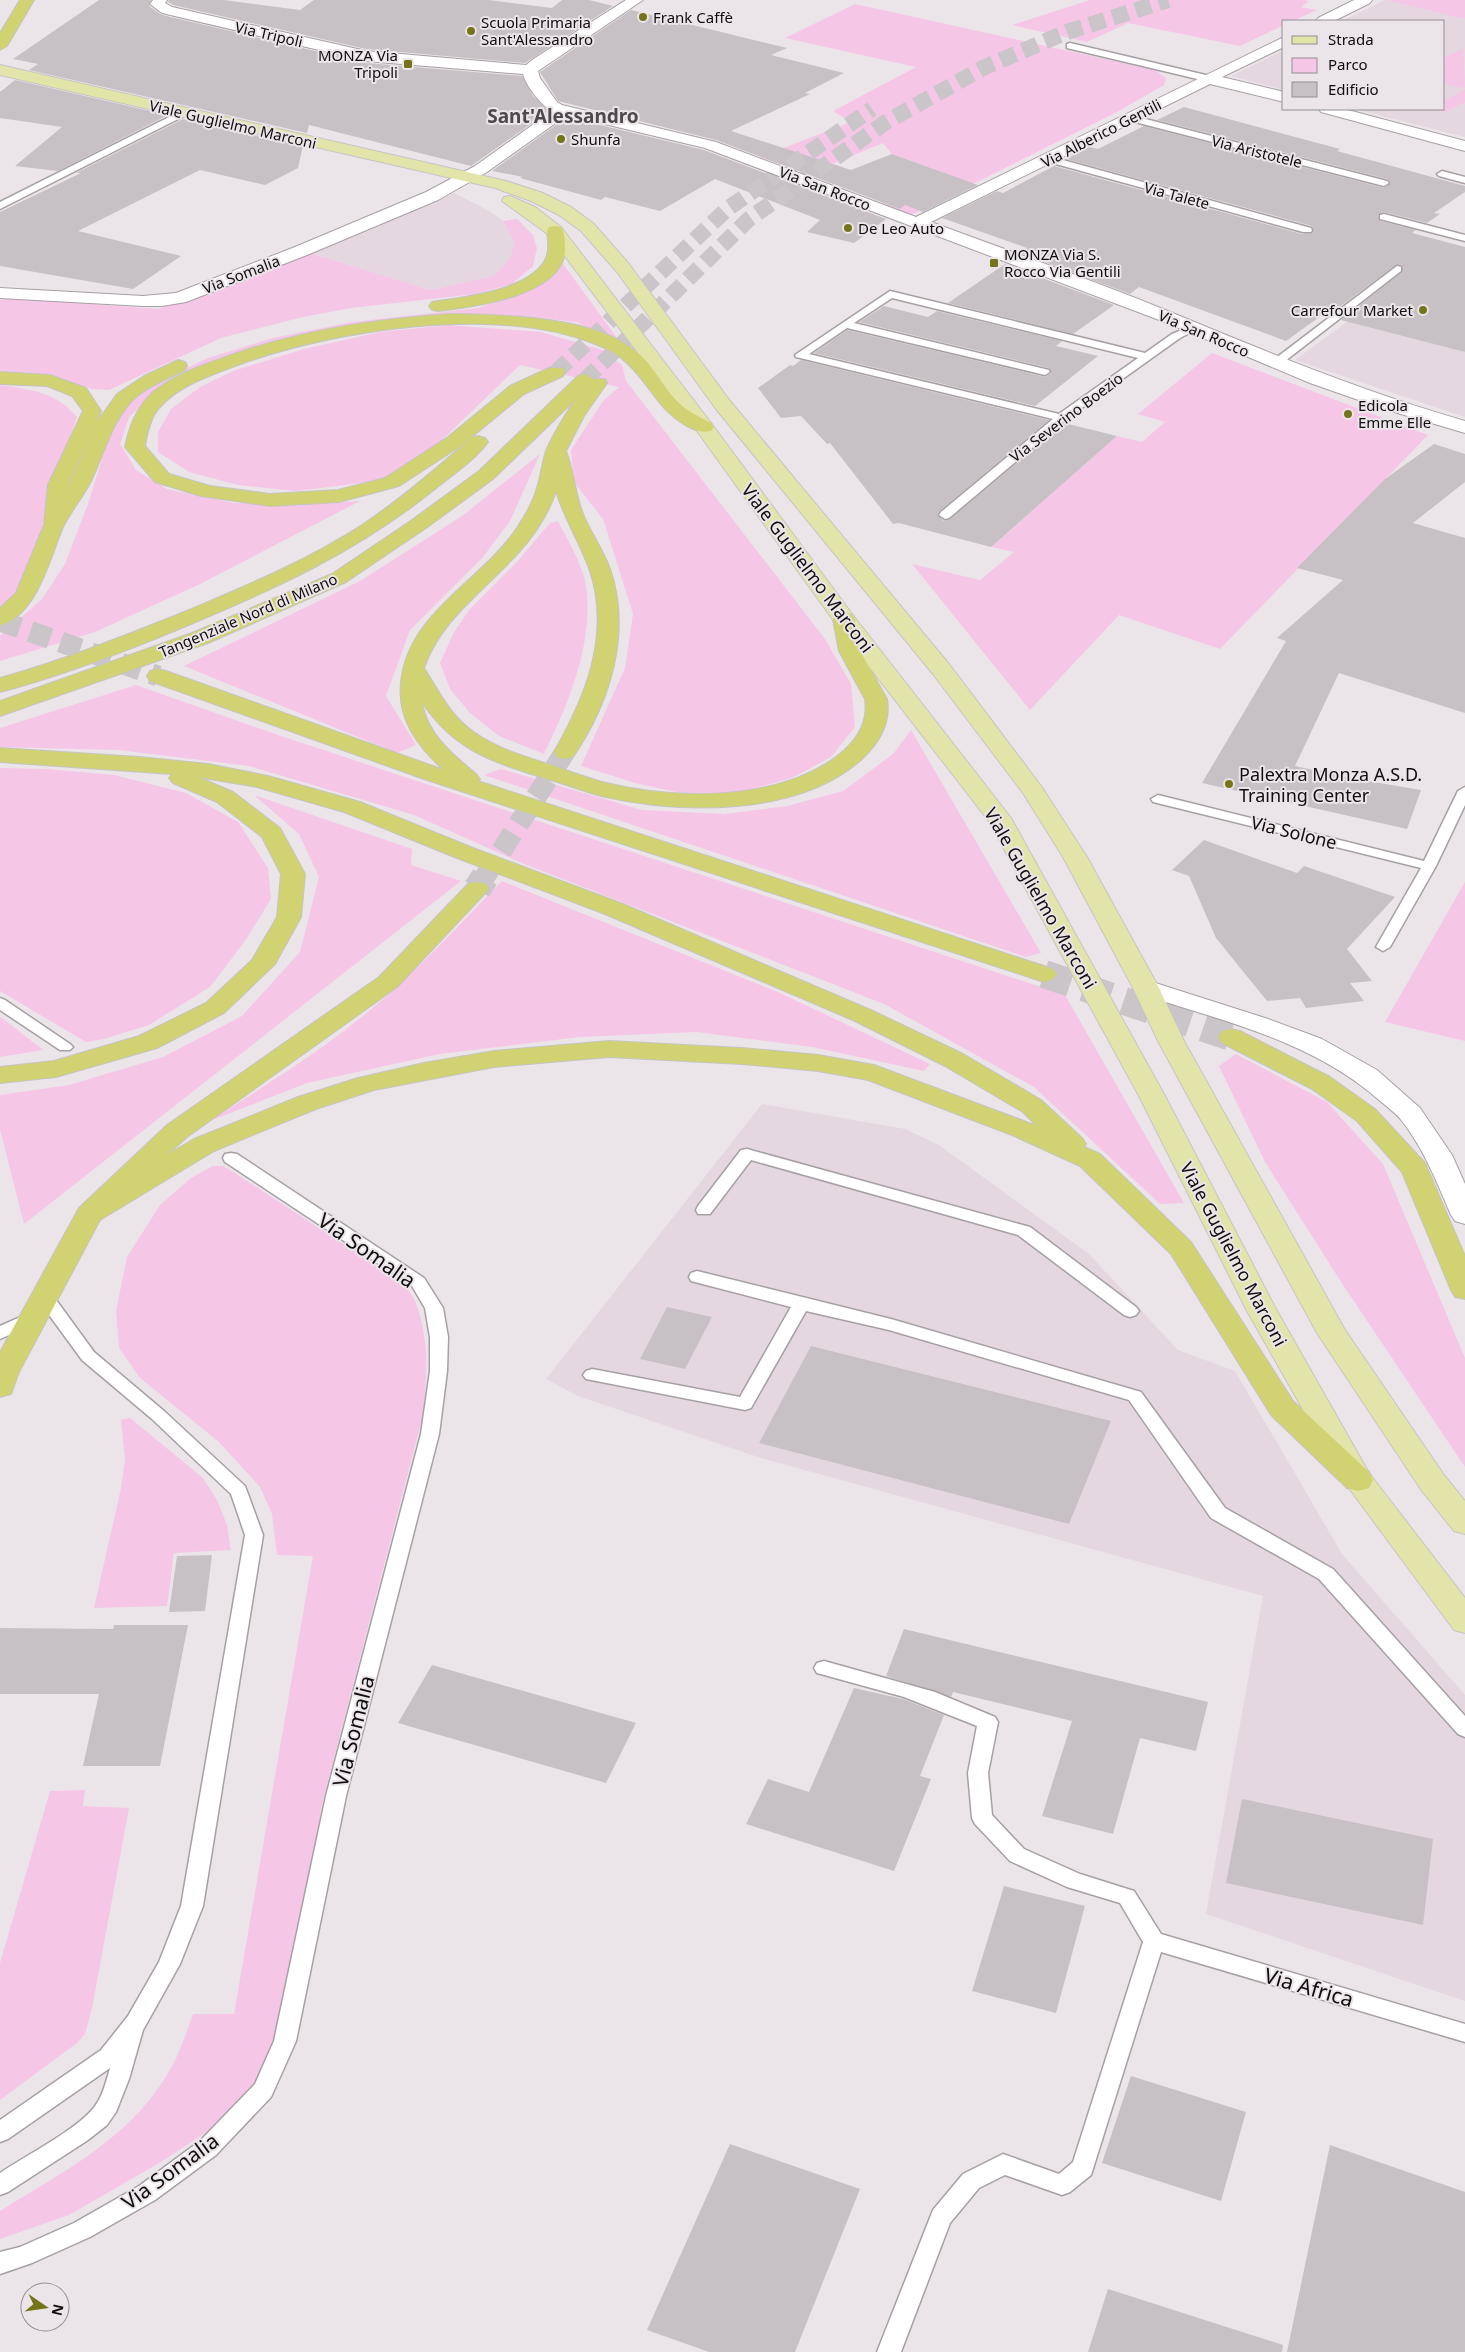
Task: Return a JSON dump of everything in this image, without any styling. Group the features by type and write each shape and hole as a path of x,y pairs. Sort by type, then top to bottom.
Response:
{"highway":[{"path":"0,46 27,0"},
{"path":"0,619 25,596 54,525 82,481 106,422 124,398 151,380 247,338 302,324 470,302 505,294 528,283 544,272 555,259 557,246 555,231"},
{"name":"Tangenziale Nord di Milano","path":"0,685 43,673 149,634 272,582 360,534 446,470 556,372 517,390 454,441 392,482 339,496 270,500 208,492 162,478 135,447 138,424 158,398 190,378 262,349 371,327 461,319 508,320 549,326 587,335 606,342 632,357 675,411 704,427"},
{"path":"0,378 50,381 78,392 92,411 58,485 54,525"},
{"name":"Tangenziale Nord di Milano","path":"0,709 200,638 339,578 419,524 486,475 591,382 556,451"},
{"path":"481,789 439,756 420,727 412,710 413,668 416,654 424,640 504,558 526,531 544,499 556,451"},
{"path":"556,451 567,494 577,522 592,548 601,573 607,597 609,623 605,655 592,702 565,752"},
{"path":"413,668 446,721 468,739 521,763 602,788 632,794 707,800 746,797 798,787 828,773 860,749 871,733 877,716 876,695 850,654 844,618"},
{"path":"158,676 432,774 1044,974"},
{"path":"0,756 139,764 208,771 260,781 352,808 614,909 864,1016 954,1060 1032,1106 1181,1248 1282,1408 1358,1480"},
{"path":"0,1074 56,1069 148,1042 215,1008 262,964 289,916 293,874 272,833 225,796 191,781 139,764"},
{"path":"0,1387 4,1372 89,1214 177,1131 388,982 477,889"},
{"path":"1231,1037 1322,1083 1366,1115 1415,1169 1465,1290"},
{"path":"89,1214 204,1145 307,1103 358,1087 424,1071 494,1059 609,1049 742,1056 818,1064 874,1073 1022,1129 1090,1160"}],"main road":[{"name":"Viale Guglielmo Marconi","path":"0,70 183,114 500,184 537,197 566,211 587,227 623,268 723,405 941,669 1033,791 1075,857 1146,988 1172,1041 1332,1332 1433,1483 1465,1523"},
{"name":"Viale Guglielmo Marconi","path":"466,178 529,211 555,231 704,427 844,618 999,818 1152,1096 1262,1311 1358,1480 1465,1621"}],"street":[{"path":"564,110 552,105 532,78 530,70 544,58 636,0"},
{"path":"1325,20 1365,0"},
{"name":"Via Tripoli","path":"160,3 167,10 366,56 530,70"},
{"name":"Via Alberico Gentili","path":"917,223 1048,160 1282,42"},
{"path":"1210,78 1282,96"},
{"name":"Via Somalia","path":"0,293 143,301 162,301 180,298 301,251 432,196 466,178 564,110"},
{"name":"Via San Rocco","path":"564,110 710,145 1194,328 1276,363 1375,400 1465,427"},
{"path":"1331,110 1465,146"},
{"path":"1146,988 1256,1023 1314,1045 1368,1076 1411,1114 1438,1155 1465,1215"}],"lane":[{"path":"1070,46 1210,78"},
{"path":"0,206 183,114"},
{"name":"Via Aristotele","path":"1130,118 1384,183"},
{"name":"Via Talete","path":"1048,160 1307,230"},
{"path":"1442,174 1465,180"},
{"path":"1384,217 1465,238"},
{"path":"1276,363 1397,269"},
{"path":"1061,418 800,354 890,294 1147,356"},
{"path":"845,324 1046,372"},
{"name":"Via Severino Boezio","path":"945,515 1061,418 1176,336 1194,328"},
{"path":"1383,947 1429,866 1465,791"},
{"name":"Via Solone","path":"1158,799 1429,866"},
{"path":"0,1003 65,1047"},
{"path":"704,1210 747,1154 1024,1231 1130,1311"},
{"name":"Via Somalia","path":"0,2263 24,2256 82,2230 147,2193 208,2148 264,2090 285,2041 336,1796 430,1434 438,1383 438,1339 434,1309 418,1282 231,1158"},
{"path":"697,1277 891,1325 1135,1396 1218,1514 1326,1574 1465,1729"},
{"path":"592,1375 745,1404 801,1304"},
{"path":"0,1333 39,1307 88,1356 158,1415 239,1491 254,1535 192,1906 169,1964 136,2023 109,2057 0,2132"},
{"path":"824,1668 892,1685 960,1709 988,1722 978,1774 982,1818 1017,1855 1074,1881 1127,1897 1154,1941 1083,2168 1062,2185 1003,2164 971,2181 941,2217 888,2352"},
{"name":"Via Africa","path":"1154,1941 1465,2033"},
{"path":"0,2185 80,2133 99,2118 108,2105 136,2023"}],"shaded area":[{"path":"1385,0 1465,19 1465,137 1359,110 1445,110 1445,20 1344,20"},
{"path":"1282,51 1282,89 1231,76"},
{"path":"454,193 491,212 503,221 514,242 511,257 494,276 430,290 310,253"},
{"path":"1426,264 1465,275 1465,417 1295,360"},
{"path":"762,1104 905,1129 939,1145 1089,1254 1178,1350 1235,1371 1342,1554 1465,1695 1465,2001 1206,1914 1263,1596 761,1458 578,1396 546,1379"}],"green space":[{"path":"1090,0 1302,0 1309,1 1301,7 1317,10 1295,20 1282,20 1282,26 1240,46 1128,23 1087,42 1012,25"},
{"path":"1385,0 1465,0 1465,19"},
{"path":"855,4 1155,70 1166,78 1164,85 1117,112 911,215 890,208 873,195 934,169 892,154 883,143 808,174 760,157 851,122 833,111 916,67 785,38"},
{"path":"1463,48 1465,87 1462,88 1445,83 1445,57"},
{"path":"1465,89 1465,102 1446,112 1437,110 1445,110 1445,100"},
{"path":"517,219 533,235 537,248 533,266 512,284 475,294 351,308 303,317 221,338 109,390 92,389 35,373 0,372 0,300 13,298 158,309 310,253 430,290 494,276 511,257 514,242 503,221"},
{"path":"561,261 620,342 576,322 523,316 482,315 417,318 356,325 162,387 129,417 120,444 136,470 167,489 234,503 297,504 360,501 198,585 95,632 0,661 0,636 42,599 65,564 88,504 110,434 127,406 154,384 208,358 273,338 352,322 478,308 531,289"},
{"path":"448,325 541,332 602,350 622,365 626,381 825,639 851,684 855,727 831,757 792,778 731,795 676,792 635,783 581,766 625,668 633,614 603,519 574,482 571,450 603,401 619,387 520,365 417,464 378,481 296,491 238,485 189,472 158,452 158,432 171,409 200,387 233,371 304,349 380,332"},
{"path":"1212,353 1428,435 1220,649 1119,615 1030,710 912,564 980,580 1014,552 991,547 1117,436 1142,442 1165,422 1138,414"},
{"path":"0,385 42,393 69,408 77,417 50,496 36,550 14,599 0,610"},
{"path":"540,454 510,521 483,557 410,630 386,696 416,745 397,753 184,666 360,581 462,516"},
{"path":"558,521 583,572 587,602 587,625 578,670 571,692 544,754 499,736 470,713 450,689 440,663 454,632 470,609 516,563 550,523"},
{"path":"136,685 284,737 1065,995 1184,1203 1160,1204 1034,1087 884,1004 524,864 414,815 249,766 119,750 0,747 0,728"},
{"path":"911,730 1041,953 1026,957 484,775 501,769 642,810 725,814 787,806 843,791 893,754"},
{"path":"0,768 47,769 114,775 186,793 238,822 268,868 271,899 245,941 210,987 149,1025 104,1039 86,1042 0,991"},
{"path":"254,795 412,849 411,865 461,881 24,1224 0,1130 0,1095 69,1085 163,1057 242,1016 300,952 319,877 299,834"},
{"path":"502,881 780,993 930,1064 924,1071 812,1047 696,1032 580,1037 440,1054 307,1083 210,1121 311,1055 369,1011 421,964"},
{"path":"1465,882 1465,1041 1385,1022"},
{"path":"0,1017 2,1018 43,1050 0,1057"},
{"path":"1236,1054 1327,1102 1383,1164 1465,1358 1465,1467 1343,1285 1265,1162 1219,1066"},
{"path":"213,1166 224,1166 403,1283 416,1303 426,1348 426,1376 422,1419 321,1808 306,1914 286,2015 260,2082 237,2112 161,2162 69,2215 0,2239 0,2211 89,2155 110,2139 148,2102 172,2065 193,2014 234,2014 313,1556 277,1555 272,1514 260,1487 219,1442 140,1378 119,1348 116,1311 127,1257 160,1205 191,1178"},
{"path":"130,1418 203,1478 217,1500 227,1525 231,1550 174,1553 167,1606 94,1608 121,1488 125,1460 121,1420"},
{"path":"85,1790 83,1806 129,1808 92,2008 85,2034 77,2043 0,2100 0,1963 50,1791"}],"building":[{"path":"99,0 151,0 149,6 162,15 366,63 522,76 533,96 549,111 471,166 309,125 307,133 29,70 38,64 13,59"},
{"path":"169,0 223,0 300,10 314,0 489,0 552,8 562,0 589,0 613,6 525,63 366,49 173,5 168,2"},
{"path":"631,10 787,48 771,55 844,73 805,93 810,94 731,131 851,170 892,154 978,185 923,212 905,205 900,209 716,140 558,101 540,72"},
{"path":"15,80 168,115 58,171 15,166 62,127 0,118 0,92"},
{"path":"1184,107 1340,149 1337,151 1465,186 1465,192 1434,213 1440,214 1427,223 1384,212 1378,215 1380,221 1416,230 1412,233 1465,247 1465,352 1341,320 1402,272 1401,265 1396,265 1327,316 1322,315 1286,341 1139,287 1130,294 1021,253 1027,248 942,218 997,191 1003,193 1054,166 1302,234 1313,233 1312,226 1066,159 1089,147 1098,149 1144,126 1384,188 1391,183 1387,179 1157,120"},
{"path":"567,117 704,150 886,219 854,243 807,232 820,220 715,179 660,211 605,197 601,200 520,178 523,177 492,171"},
{"path":"183,119 303,146 298,168 265,185 200,170 78,231 181,256 133,289 0,266 0,212 81,173 76,173"},
{"path":"1005,264 1114,305 1073,334 948,303"},
{"path":"884,306 928,317 937,311 1062,341 1056,346 1098,356 1035,406 814,353 847,330 1045,377 1052,373 1049,368 859,322"},
{"path":"801,360 1049,420 940,511 937,515 944,521 950,519 1064,423 1117,436 991,547 899,523 893,524 830,443 827,444 801,416 781,418 758,388 790,365 793,366"},
{"path":"1434,444 1465,454 1465,482 1413,523 1465,538 1465,713 1339,673 1295,766 1421,790 1407,829 1202,783 1286,641 1277,638 1343,580 1297,568 1385,479"},
{"path":"1204,840 1297,873 1304,866 1395,897 1347,949 1372,981 1350,983 1364,1001 1306,1008 1300,998 1267,1001 1216,938 1189,876 1172,870"},
{"path":"667,1307 712,1317 685,1369 640,1359"},
{"path":"811,1346 1111,1421 1069,1524 759,1443"},
{"path":"212,1555 205,1611 169,1612 177,1556"},
{"path":"114,1625 188,1625 160,1766 83,1766 99,1694 0,1694 0,1628 113,1629"},
{"path":"904,1629 1208,1702 1196,1751 1140,1738 1113,1834 1042,1816 1072,1721 953,1692 951,1697 886,1676"},
{"path":"432,1665 636,1723 606,1783 398,1723"},
{"path":"854,1688 903,1699 944,1715 920,1776 931,1779 894,1871 746,1824 768,1779 809,1792"},
{"path":"1242,1799 1433,1839 1423,1925 1226,1883"},
{"path":"1004,1886 1085,1906 1056,2013 972,1991"},
{"path":"1131,2076 1246,2112 1221,2201 1102,2163"},
{"path":"730,2144 860,2189 795,2352 709,2352 647,2330"},
{"path":"1330,2145 1465,2192 1465,2352 1287,2352"},
{"path":"1108,2289 1283,2345 1282,2352 1088,2352"}],"tunnel":[{"path":"585,380 749,219 886,122 985,67 1067,32 1168,0"},
{"path":"556,372 727,209 872,109"},
{"path":"0,621 158,676"},
{"path":"484,878 565,752"},
{"path":"477,889 485,877"},
{"path":"1044,974 1231,1037"}],"place":[{"name":"Frank Caffè","path":"643,17"},
{"name":"Scuola Primaria Sant'Alessandro","path":"471,31"},
{"name":"MONZA Via Tripoli","path":"408,64"},
{"name":"Shunfa","path":"561,139"},
{"name":"De Leo Auto","path":"848,228"},
{"name":"MONZA Via S. Rocco Via Gentili","path":"994,263"},
{"name":"Carrefour Market","path":"1423,310"},
{"name":"Edicola Emme Elle","path":"1348,414"},
{"name":"Palextra Monza A.S.D. Training Center","path":"1229,784"}],"district":[{"name":"Sant'Alessandro","path":"563,116"}]}
